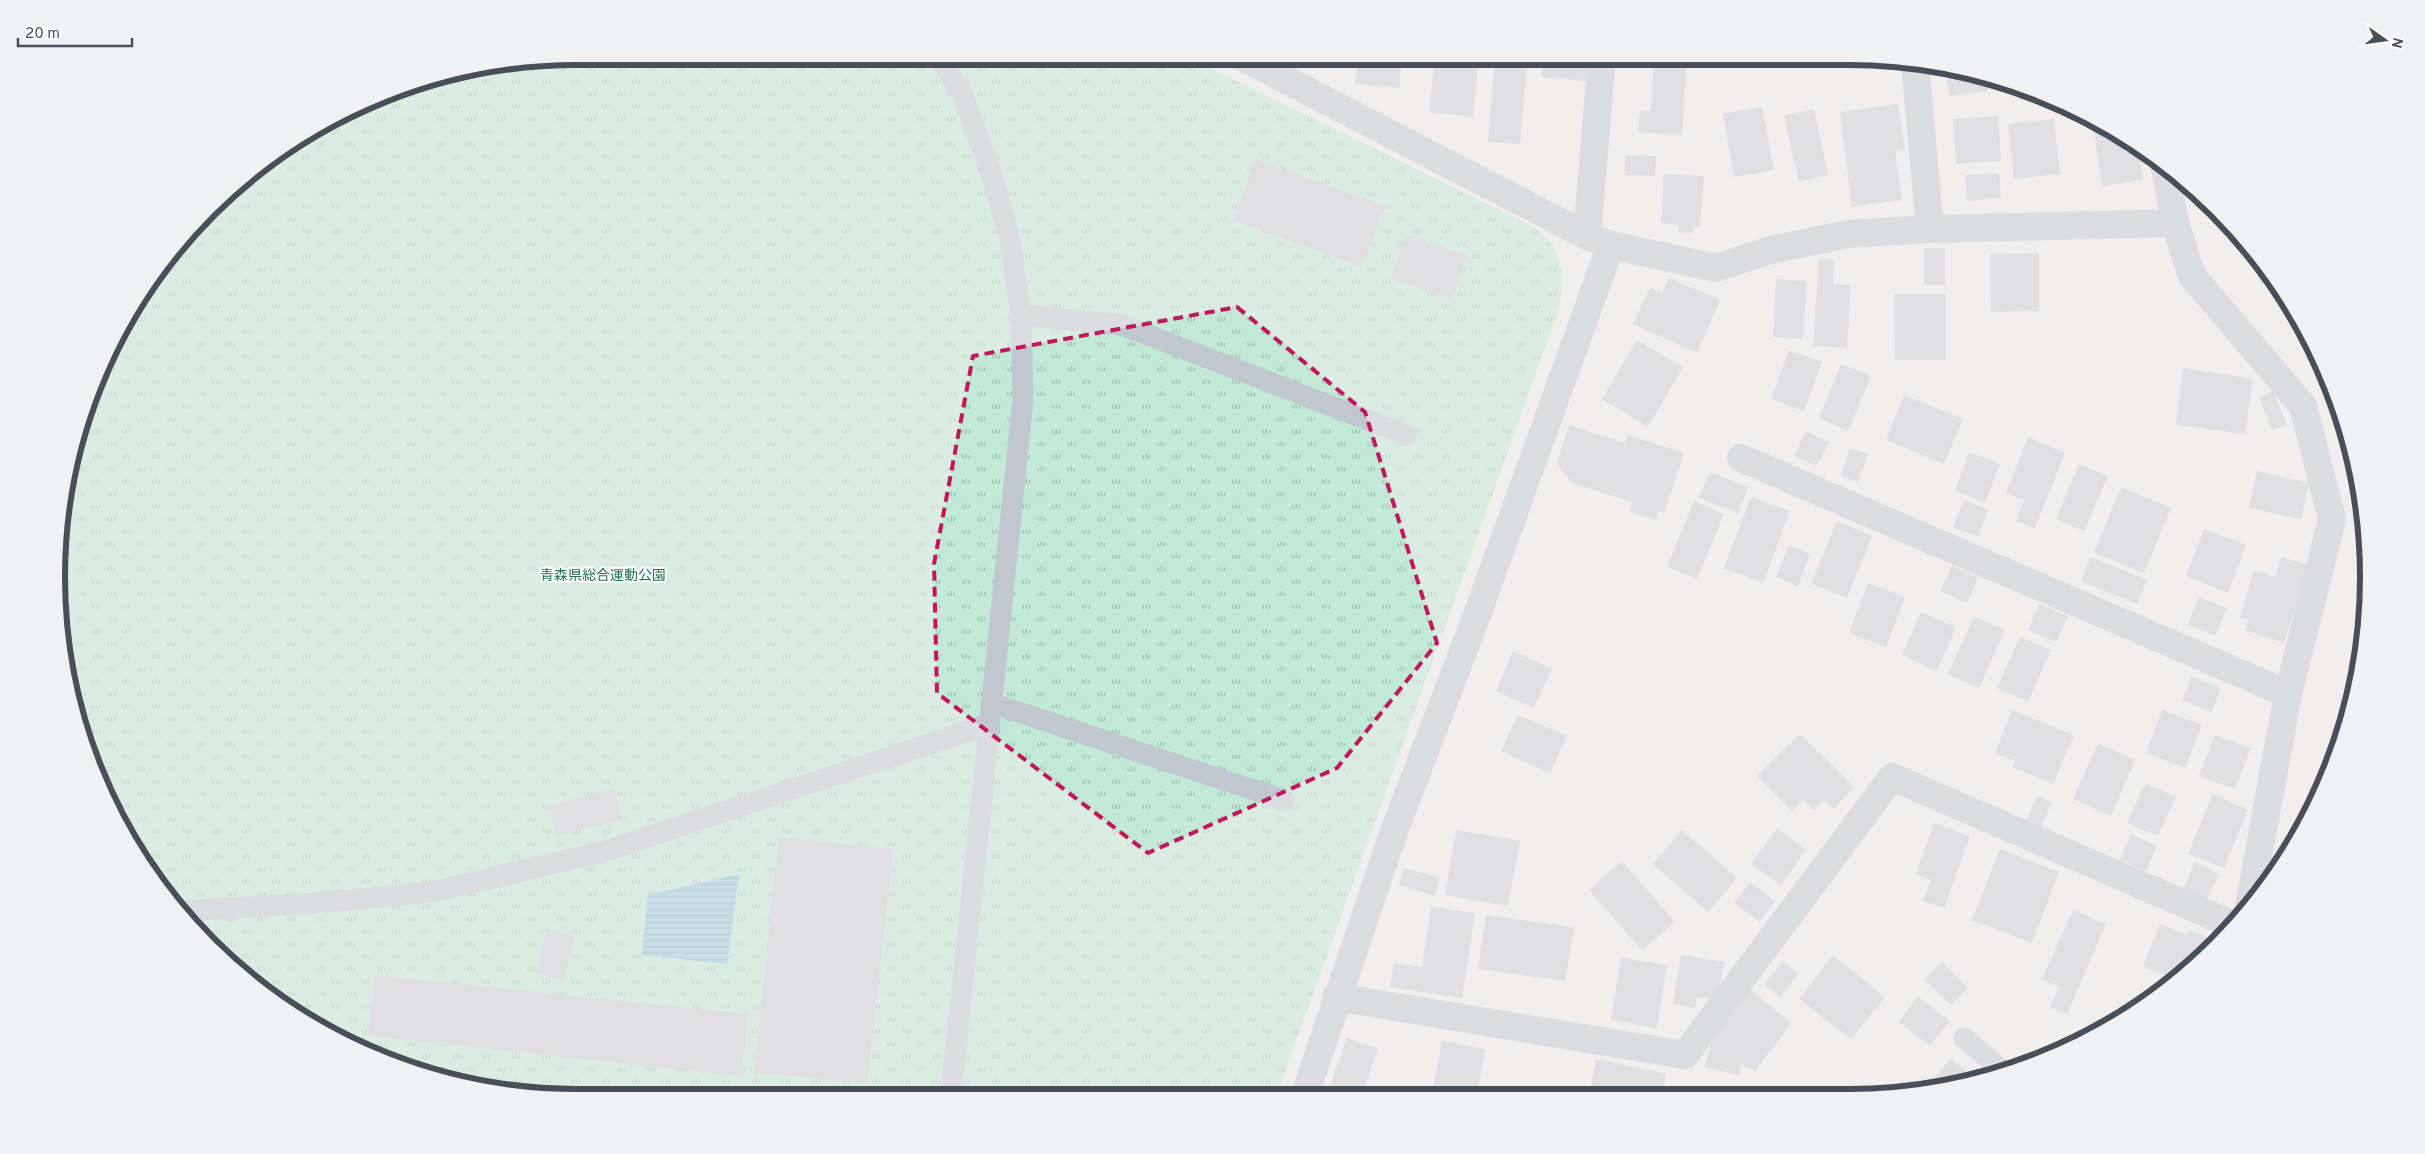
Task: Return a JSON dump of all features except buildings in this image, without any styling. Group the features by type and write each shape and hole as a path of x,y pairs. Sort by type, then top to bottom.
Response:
{"street":[{"path":"1257,65 1599,241 1716,268 1771,250 1848,234 1930,229 2175,223"},
{"path":"1307,1089 1336,997 1393,834 1481,605 1599,241 1602,65"},
{"path":"1916,69 1930,229"},
{"path":"2167,176 2175,223 2192,276 2302,406 2332,519 2288,694 2252,892"},
{"path":"1741,458 2288,694"},
{"path":"1336,997 1685,1055 1892,777 2226,922"}],"lane":[{"path":"944,65 962,94 989,167 1009,235 1021,315 1023,398 952,1089"},
{"path":"1021,315 1122,325 1406,435"},
{"path":"188,910 303,904 432,892 606,851 990,714 1284,800"},
{"path":"1964,1038 1998,1067"}],"highlighted area":[{"path":"1237,307 1365,412 1437,643 1337,768 1148,853 937,693 934,564 973,356"}],"green space":[{"name":"青森県総合運動公園","path":"577,65 1204,65 1534,227 1555,248 1562,273 1560,306 1279,1089 544,1088 510,1085 477,1079 444,1072 412,1062 351,1036 293,1003 239,962 192,915 151,861 134,833 104,773 82,710 69,644 66,610 65,577 69,510 82,444 92,412 104,381 134,321 151,293 192,239 239,192 265,171 293,151 351,118 412,92 444,82 510,69"}],"water":[{"path":"739,874 727,964 642,955 648,895"}]}
